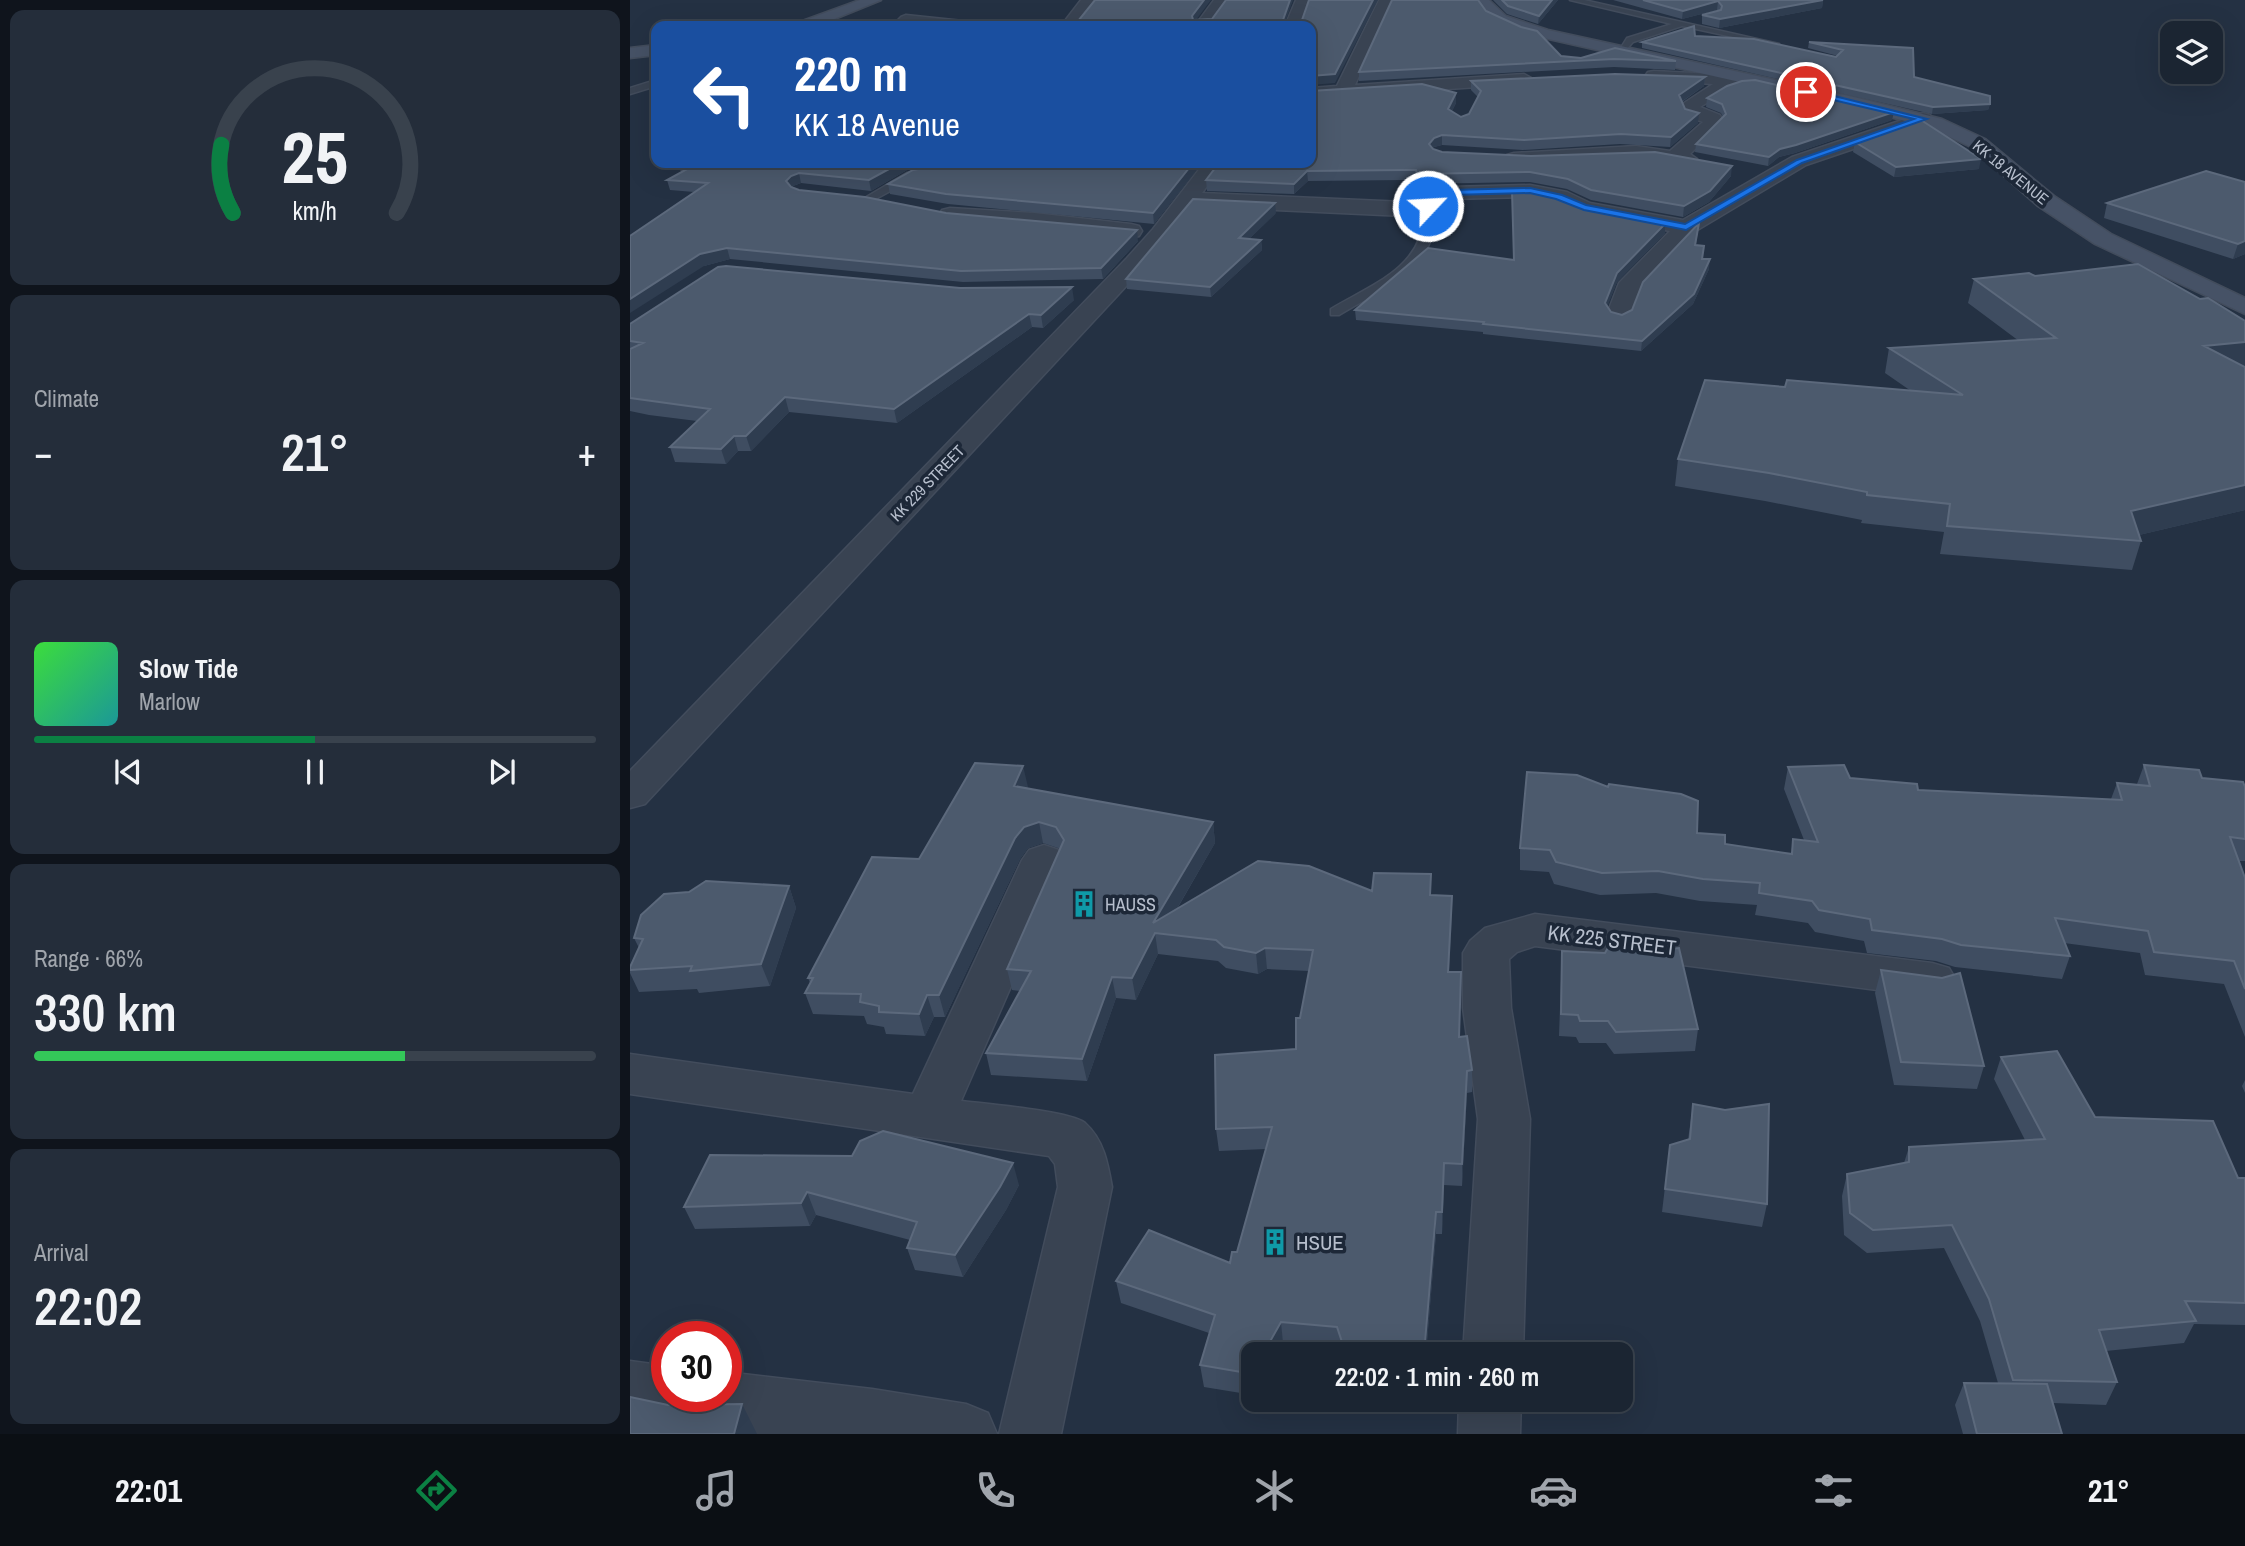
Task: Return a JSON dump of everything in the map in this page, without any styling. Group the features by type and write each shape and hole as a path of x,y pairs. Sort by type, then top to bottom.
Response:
{"main road":[{"path":"818,21 874,0"},
{"name":"KK 18 AVENUE","path":"1482,0 1491,14 1509,23 1923,119 1978,144 2046,201 2103,239 2245,307"},
{"path":"630,53 651,51"}],"street":[{"path":"1073,21 1089,0"},
{"path":"1207,21 1222,0"},
{"path":"1295,21 1303,0"},
{"path":"1343,91 1386,0"},
{"path":"905,21 922,4"},
{"path":"1641,76 1747,80"},
{"path":"1316,93 1537,78"},
{"path":"1675,157 1714,122 1713,119 1692,112 1690,106 1719,88 1747,80"},
{"path":"1416,85 1470,99"},
{"path":"1620,314 1628,288 1686,227 1800,161 1923,119"},
{"path":"1489,157 1531,159 1636,152 1708,163"},
{"name":"KK 229 STREET","path":"630,795 1095,289 1161,234 1210,168"},
{"path":"1746,170 1772,176"},
{"path":"1188,199 1417,209 1428,206 1437,197 1451,193 1530,191 1559,197 1584,208 1686,227"},
{"path":"842,196 895,204"},
{"path":"935,212 1161,234"},
{"path":"928,1118 1044,860"},
{"name":"KK 225 STREET","path":"1494,1342 1504,1119 1487,1008 1486,953 1501,940 1535,930 1936,981"},
{"path":"630,1074 1065,1137 1081,1158 1085,1186 1030,1434"},
{"path":"630,1390 651,1393"},
{"path":"742,1406 869,1427 966,1434"},
{"path":"1489,1434 1490,1412"}],"lane":[{"path":"1574,0 1785,47"},
{"path":"1623,51 1630,40 1705,17"},
{"path":"630,91 651,85"},
{"path":"868,199 911,175 943,168"},
{"path":"1335,312 1395,275 1425,246 1429,218 1417,209"}],"building":[{"path":"1095,0 1204,0 1192,16 1193,20 1212,19 1226,0 1290,0 1283,20 1302,20 1309,0 1373,0 1335,74 1316,76 1316,21 1078,21"},
{"path":"1392,0 1478,0 1486,11 1521,27 1537,31 1561,56 1581,58 1615,48 1676,61 1614,59 1359,72"},
{"path":"1502,0 1552,0 1539,16 1508,6"},
{"path":"1643,0 1823,0 1720,19 1702,15 1721,10 1722,6 1718,1 1683,11"},
{"path":"1694,26 1695,36 1754,39 1836,57 1843,50 1809,42 1913,48 1914,77 1990,96 1990,104 1933,107 1642,42"},
{"path":"1615,74 1705,77 1679,95 1685,109 1699,113 1671,137 1621,134 1524,140 1442,135 1429,144 1433,149 1442,152 1531,156 1655,152 1732,166 1710,191 1684,206 1591,190 1568,179 1530,172 1417,174 1416,170 1307,171 1294,184 1206,180 1215,168 1316,168 1316,91 1422,84 1456,93 1448,109 1461,117 1469,114 1481,91 1471,81"},
{"path":"1755,80 1894,112 1780,149 1769,157 1696,144 1726,114 1722,104 1707,98 1727,86"},
{"path":"1921,120 1981,159 1896,167 1855,142"},
{"path":"689,168 891,168 869,180 799,173 786,181 799,190 865,197 946,213 1137,230 1101,268 961,271 727,248 700,254 630,299 630,236 708,183 667,180"},
{"path":"1189,168 1153,213 946,194 888,184 913,170"},
{"path":"2206,171 2245,182 2245,241 2238,244 2107,203"},
{"path":"1512,191 1530,191 1553,196 1584,209 1665,224 1617,273 1605,303 1611,312 1622,315 1632,310 1643,282 1699,223 1695,245 1704,246 1702,259 1710,259 1694,294 1642,341 1355,310 1428,248 1514,260"},
{"path":"1193,199 1275,203 1239,238 1261,240 1210,287 1126,279"},
{"path":"2138,264 2200,299 2208,298 2245,321 2245,342 2204,346 2245,367 2245,485 2131,511 2141,541 1947,526 1950,504 1867,495 1867,492 1769,473 1678,459 1705,380 1785,387 1787,380 1963,395 1889,348 2056,338 1974,279 2029,273 2035,276"},
{"path":"718,267 960,288 1072,287 1041,315 1029,314 894,409 785,397 746,436 734,436 721,449 670,447 710,409 630,398 630,349 643,343 630,341 630,324"},
{"path":"975,763 1023,766 1014,786 1213,822 1153,923 1258,861 1309,866 1372,891 1374,873 1431,874 1430,895 1452,896 1448,972 1461,972 1459,1037 1467,1036 1472,1070 1467,1071 1462,1164 1444,1163 1442,1212 1436,1212 1425,1342 1342,1342 1337,1327 1281,1322 1270,1342 1241,1342 1241,1372 1200,1365 1215,1315 1116,1281 1149,1230 1230,1263 1232,1252 1237,1252 1272,1127 1216,1129 1215,1055 1296,1049 1296,1018 1300,1018 1313,950 1265,948 1256,953 1224,947 1216,940 1155,933 1132,978 1112,977 1082,1059 986,1053 1031,971 1007,969 1064,840 1056,827 1039,822 1024,827 1015,838 939,995 927,995 919,1014 879,1012 879,1006 860,1002 861,994 805,993 813,978 808,978 872,857 919,859"},
{"path":"1844,765 1850,778 1917,784 1918,790 2122,800 2117,783 2150,786 2144,765 2199,770 2202,778 2243,782 2245,839 2230,837 2245,878 2245,989 2234,961 2154,952 2148,931 2055,918 2070,956 1961,945 1942,939 1872,930 1870,919 1819,910 1812,901 1759,893 1760,883 1703,879 1658,871 1602,873 1556,862 1550,850 1520,848 1527,772 1577,775 1608,787 1609,784 1681,794 1698,801 1697,833 1725,835 1725,844 1792,854 1793,839 1818,842 1788,767"},
{"path":"706,881 789,886 761,964 690,971 692,966 630,970 643,939 634,938 641,915 664,894 689,892"},
{"path":"1668,943 1670,949 1679,948 1698,1029 1616,1032 1608,1021 1580,1021 1578,1015 1561,1014 1562,951 1605,953 1609,946"},
{"path":"1881,970 1942,978 1960,973 1984,1066 1901,1062"},
{"path":"2057,1051 2095,1117 2213,1121 2238,1178 2245,1178 2245,1303 2185,1301 2196,1321 2099,1330 2117,1382 2013,1380 1989,1299 1952,1225 1873,1230 1850,1213 1847,1174 1909,1162 1909,1147 2045,1139 2001,1057"},
{"path":"1693,1104 1725,1110 1769,1104 1767,1204 1665,1189 1670,1145 1690,1139"},
{"path":"883,1131 1013,1163 955,1255 907,1248 917,1222 807,1192 801,1203 684,1207 710,1155 852,1156 860,1141"},
{"path":"1964,1383 2047,1384 2062,1434 1977,1434"},
{"path":"630,1397 651,1401 651,1412 740,1412 734,1434 630,1434"}],"place":[{"name":"HAUSS","path":"1084,904"},
{"name":"HSUE","path":"1275,1242"}],"route":[{"path":"1428,206 1437,197 1451,193 1530,191 1559,197 1584,208 1686,227 1800,161 1923,119 1806,92"}]}
